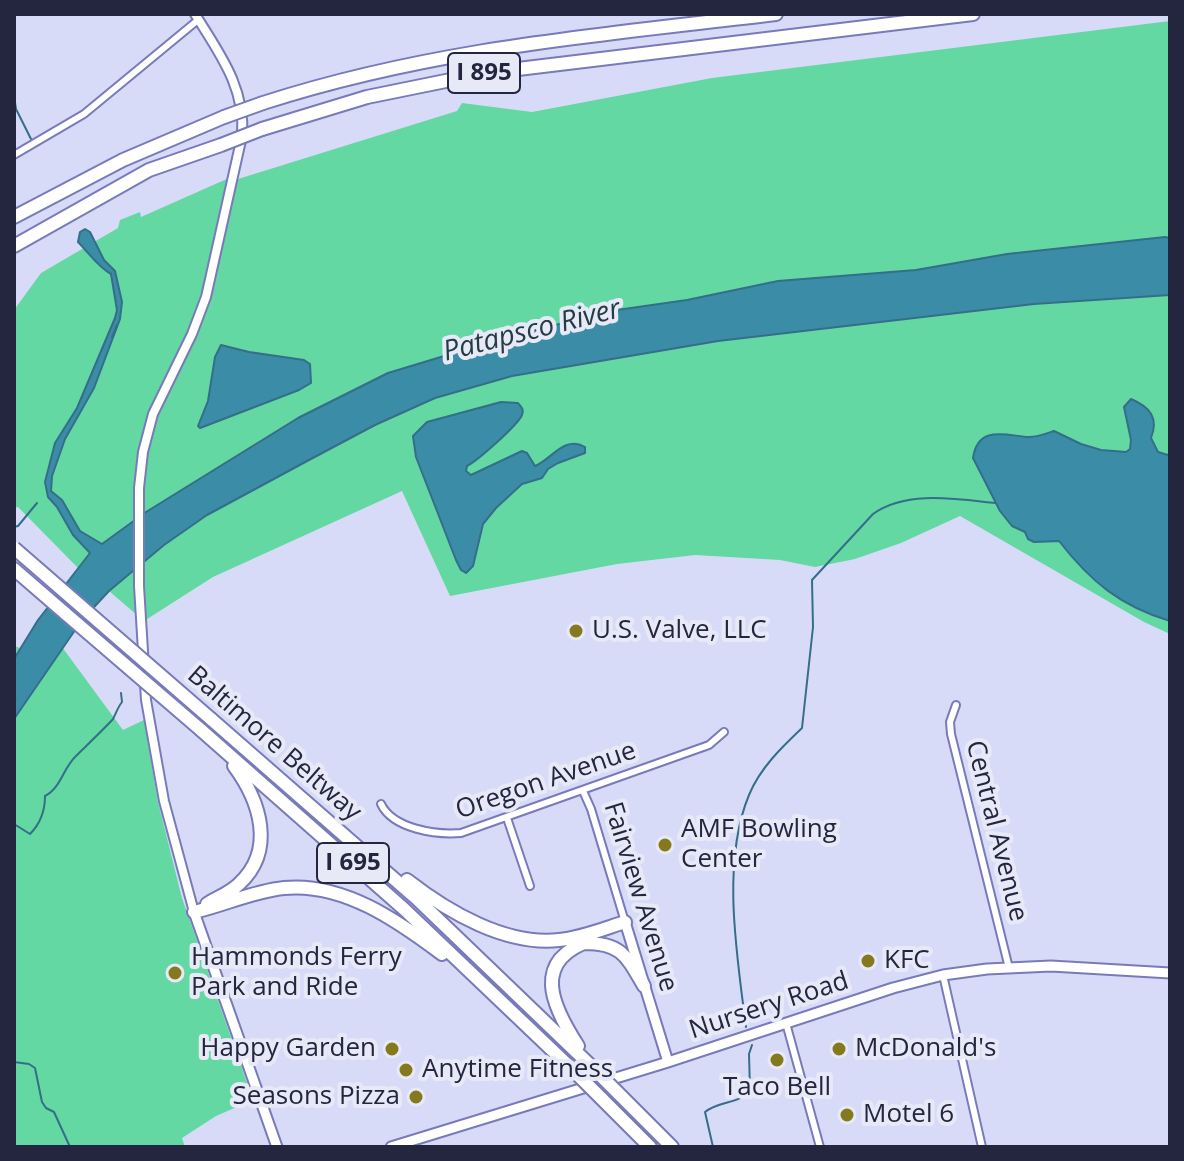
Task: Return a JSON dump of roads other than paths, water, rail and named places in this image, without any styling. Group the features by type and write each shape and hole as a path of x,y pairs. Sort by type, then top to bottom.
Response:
{"highway":[{"name":"I 895","path":"14,217 123,160 224,117 382,69 464,52 776,14"},
{"name":"I 895","path":"14,246 149,170 262,129 367,97 485,73 973,14"},
{"path":"14,210 123,160"},
{"name":"Baltimore Beltway","path":"14,548 338,828 466,944 672,1147"},
{"name":"Baltimore Beltway","path":"14,569 382,889 489,988 650,1147"},
{"path":"194,912 227,893 247,876 260,850 262,836 253,794 236,767 213,741"},
{"path":"338,828 431,898 502,933 533,940 563,940 626,926"},
{"path":"194,912 276,889 324,891 368,907 397,922 489,988"},
{"path":"591,1066 558,1013 552,988 555,966 567,951 626,926"},
{"path":"582,943 600,943 624,953 644,986"}],"main road":[{"path":"194,912 277,1147"},
{"name":"Fairview Avenue","path":"626,926 668,1062"},
{"name":"Nursery Road","path":"391,1147 668,1062 893,988 943,975 1051,966 1170,973"}],"street":[{"path":"14,155 84,114 197,17 238,89 242,136 209,286 192,334 153,414 141,462 138,497 139,586 146,700 171,831 194,912"},
{"name":"Central Avenue","path":"956,705 950,722 951,734 1009,968"},
{"name":"Oregon Avenue","path":"381,804 384,811 395,819 442,834 461,833 709,745 724,732"},
{"name":"Fairview Avenue","path":"583,791 626,926"},
{"path":"507,818 530,886"},
{"path":"943,975 982,1147"},
{"path":"786,1023 820,1147"}],"water":[{"name":"Patapsco River","path":"85,229 90,232 104,260 115,271 122,302 120,319 94,388 65,439 52,476 51,491 62,500 80,531 102,544 146,512 298,418 388,373 497,340 610,311 687,300 778,281 916,270 1007,254 1165,237 1170,238 1170,295 1034,304 718,341 512,376 435,398 375,425 207,515 164,545 109,591 82,620 14,719 14,659 38,620 90,553 73,535 48,497 45,482 55,443 77,408 117,310 111,274 78,242 80,232"},
{"path":"221,345 304,360 310,364 311,383 200,428 215,357"},
{"path":"1131,399 1151,414 1154,425 1151,438 1158,452 1168,455 1170,452 1170,621 1136,608 1107,590 1082,568 1059,541 1034,542 1028,539 1025,532 1012,526 1000,511 973,458 976,447 987,436 1032,437 1054,431 1101,450 1126,452 1130,449 1131,440 1124,407"},
{"path":"501,402 518,403 522,415 496,443 467,466 466,471 471,475 522,451 527,453 535,466 571,444 585,447 585,453 558,463 548,469 542,478 522,484 496,508 483,524 473,566 466,573 456,560 416,457 413,436 427,422"}],"waterway":[{"path":"14,96 16,109 32,141"},
{"path":"112,337 117,325"},
{"path":"746,1027 734,910 735,850 740,821 754,785 772,758 802,728 813,627 812,580 873,514 886,506 932,498 995,503"},
{"path":"14,527 37,503"},
{"path":"14,824 30,834 34,830 42,816 45,796 55,788 72,761 113,719 122,702 121,693"},
{"path":"713,1147 705,1112 740,1098 750,1090 749,1054 752,1045"},
{"path":"14,1062 35,1068 42,1102 54,1112 70,1147"}],"place":[{"name":"U.S. Valve, LLC","path":"576,631"},
{"name":"AMF Bowling Center","path":"665,845"},
{"name":"KFC","path":"868,961"},
{"name":"Hammonds Ferry Park and Ride","path":"175,973"},
{"name":"Happy Garden","path":"392,1049"},
{"name":"McDonald's","path":"839,1049"},
{"name":"Taco Bell","path":"777,1060"},
{"name":"Anytime Fitness","path":"406,1070"},
{"name":"Seasons Pizza","path":"416,1097"},
{"name":"Motel 6","path":"847,1115"}]}
